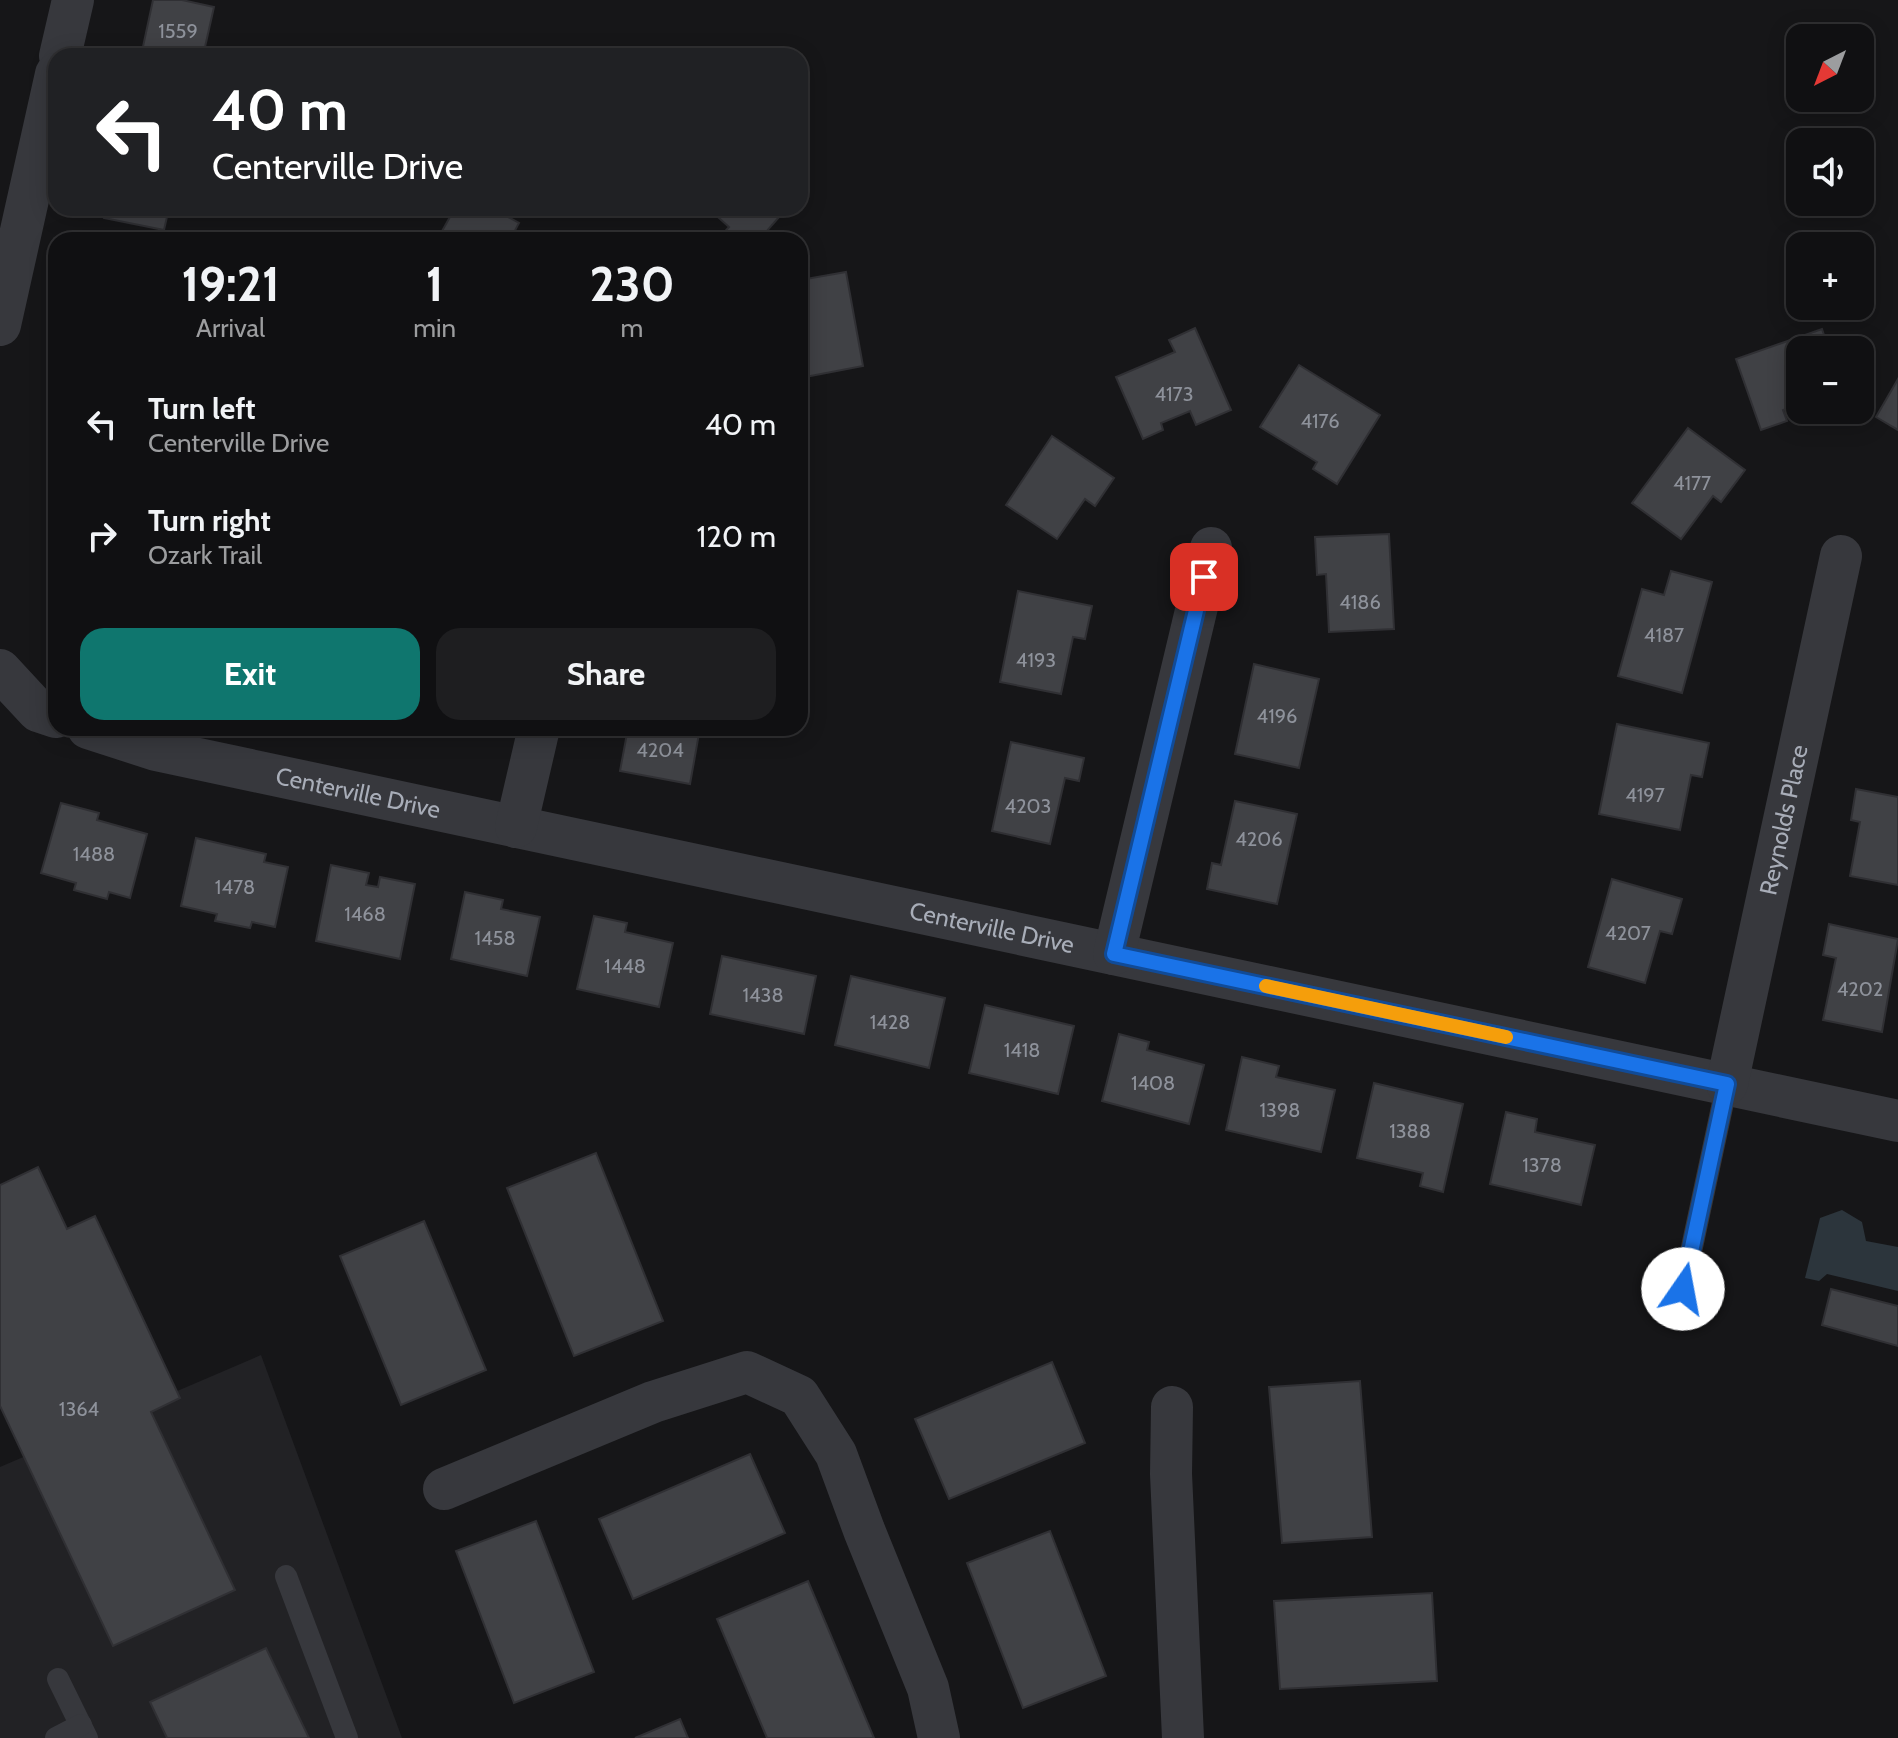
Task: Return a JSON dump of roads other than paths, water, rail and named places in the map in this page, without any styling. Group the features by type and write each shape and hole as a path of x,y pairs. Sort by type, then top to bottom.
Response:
{"street":[{"path":"62,48 73,0"},
{"path":"0,325 48,110"},
{"path":"1114,954 1211,548"},
{"name":"Reynolds Place","path":"1727,1084 1841,556"},
{"path":"0,670 38,711 48,714"},
{"name":"Centerville Drive","path":"113,736 156,750 1898,1121"},
{"path":"516,827 537,736"},
{"path":"444,1489 653,1402 747,1372 799,1396 836,1454 928,1688 939,1738"},
{"path":"1172,1407 1171,1474 1183,1738"}],"lane":[{"path":"1683,1289 1727,1084"},
{"path":"286,1576 347,1738"},
{"path":"56,1738 84,1732 58,1679"}]}
